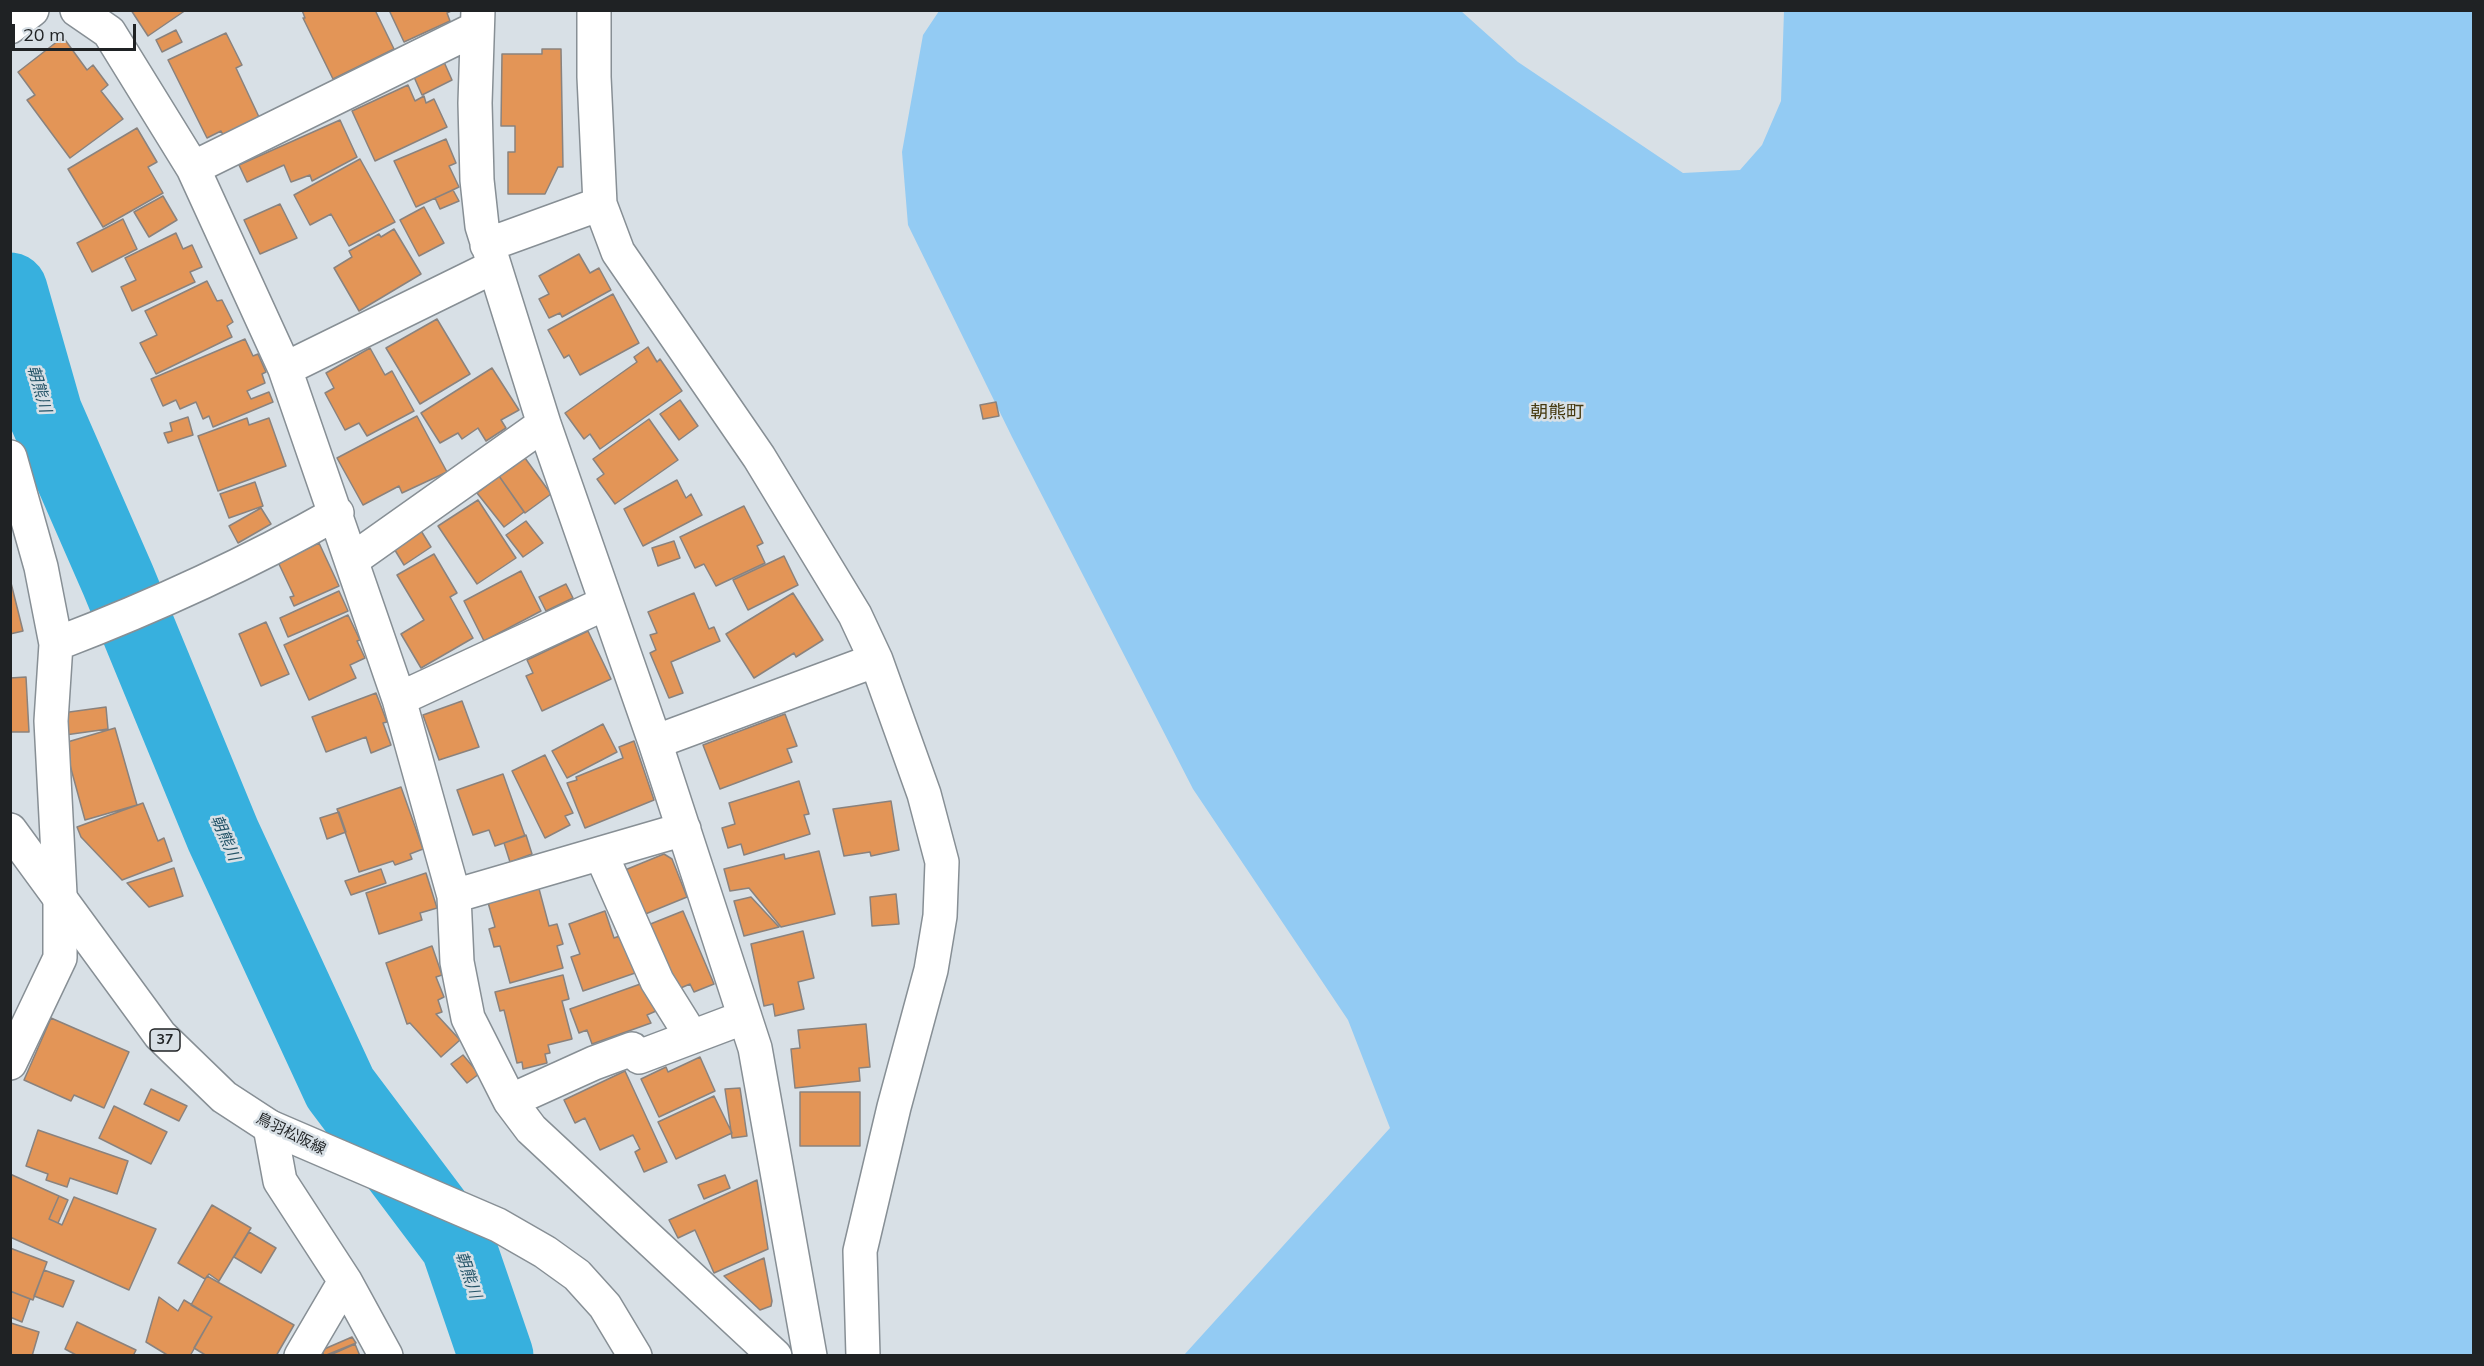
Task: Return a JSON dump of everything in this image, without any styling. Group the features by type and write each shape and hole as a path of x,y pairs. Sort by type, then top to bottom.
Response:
{"street":[{"path":"76,10 109,32 193,168 285,369 337,513 399,699 454,896 457,962 468,1018 510,1101 531,1129 775,1356"},
{"path":"594,10 594,77 600,204 618,252 759,457 855,615 876,660 924,794 942,862 940,916 931,970 894,1107 860,1251 863,1356"},
{"path":"193,168 477,19 477,180 490,256 544,424 655,742 755,1048 810,1356"},
{"path":"285,369 490,256 600,204"},
{"path":"352,560 544,424"},
{"path":"10,457 40,567 56,644 51,721 60,894 60,958 10,1063"},
{"path":"56,644 111,623 268,552 337,513"},
{"path":"399,699 606,603"},
{"path":"655,742 876,660"},
{"path":"454,896 684,829"},
{"name":"鳥羽松阪線","path":"10,830 60,894 160,1035 224,1097 270,1127 498,1225 545,1252 577,1275 605,1306 635,1356"},
{"path":"601,854 657,981 692,1037"},
{"path":"510,1101 632,1049 639,1057 745,1017"},
{"path":"270,1127 280,1181 345,1281 387,1356"},
{"path":"301,1356 345,1281"}],"shaded area":[{"path":"939,11 1461,11 1518,62 1683,173 1740,170 1762,145 1781,101 1784,11 2473,11 2473,1355 1184,1355 1390,1128 1348,1020 1193,789 1012,437 908,225 902,152 923,35"}],"building":[{"path":"131,10 186,10 148,36"},
{"path":"302,10 375,10 394,49 333,79 303,18 305,18"},
{"path":"389,10 453,10 447,13 450,21 404,42"},
{"path":"176,30 182,42 162,52 156,40"},
{"path":"226,33 242,65 236,68 259,117 223,135 221,131 207,138 168,60"},
{"path":"63,37 87,70 93,65 108,85 101,91 123,119 70,158 27,100 35,95 18,72"},
{"path":"542,49 561,49 563,167 558,167 545,194 508,194 508,152 515,152 515,126 501,126 502,54 542,54"},
{"path":"444,62 452,80 422,95 414,77"},
{"path":"408,85 415,101 424,96 426,103 434,99 447,127 375,161 352,111"},
{"path":"340,120 357,157 312,181 310,175 291,182 284,165 247,182 239,165"},
{"path":"137,128 157,162 148,167 163,193 103,227 68,169"},
{"path":"446,139 456,163 449,166 459,187 416,207 394,161"},
{"path":"360,159 395,222 349,246 331,214 310,225 294,195"},
{"path":"453,190 459,201 440,209 435,198"},
{"path":"163,196 177,220 149,237 134,212"},
{"path":"280,204 297,238 260,254 244,220"},
{"path":"424,207 444,243 419,256 400,220"},
{"path":"123,219 137,249 92,272 77,243"},
{"path":"394,229 421,274 359,311 334,268 352,257 349,251 379,234 381,237"},
{"path":"176,233 183,249 192,245 202,267 190,272 195,282 132,311 121,287 136,280 125,258"},
{"path":"579,254 590,273 599,268 611,290 562,317 560,313 549,318 539,299 549,294 539,276"},
{"path":"207,281 217,301 222,300 233,322 227,326 232,337 156,374 140,343 157,335 145,311"},
{"path":"613,294 639,343 580,375 569,355 564,358 548,330"},
{"path":"437,319 470,374 420,404 386,348"},
{"path":"245,339 253,356 258,354 266,372 262,374 265,383 247,391 251,399 269,392 273,402 213,427 209,416 203,419 196,402 180,409 176,400 163,406 151,379"},
{"path":"648,347 657,362 660,359 682,391 600,449 590,434 584,439 565,413 637,362 634,357"},
{"path":"370,348 385,375 392,371 414,411 367,436 359,423 345,430 325,393 334,388 326,373"},
{"path":"492,368 519,410 501,420 506,428 486,441 478,428 462,439 458,433 440,443 421,413"},
{"path":"680,400 698,426 679,440 660,414"},
{"path":"996,402 999,416 983,419 980,405"},
{"path":"417,416 447,472 402,493 399,486 363,505 337,458"},
{"path":"188,417 193,435 168,443 164,433 172,431 170,423"},
{"path":"247,418 249,425 269,418 286,466 218,491 198,436"},
{"path":"649,419 678,460 615,504 597,479 604,474 593,459"},
{"path":"525,458 551,494 525,513 499,476"},
{"path":"499,476 524,512 504,527 477,493"},
{"path":"677,480 686,498 691,494 702,515 643,546 624,509"},
{"path":"255,482 263,506 229,518 220,494"},
{"path":"478,500 516,558 477,584 438,526"},
{"path":"744,506 763,543 757,546 765,563 716,586 704,564 695,568 680,537"},
{"path":"261,508 271,524 238,543 229,526"},
{"path":"526,521 543,543 523,557 506,535"},
{"path":"420,529 431,547 404,565 393,547"},
{"path":"674,541 680,558 658,566 652,548"},
{"path":"319,543 339,586 294,606 290,597 294,596 278,562"},
{"path":"434,554 457,593 450,597 473,638 421,668 401,634 424,620 397,575"},
{"path":"784,556 798,585 748,610 733,580"},
{"path":"521,571 541,611 484,641 464,601"},
{"path":"10,579 23,631 10,634"},
{"path":"566,584 573,598 546,611 539,597"},
{"path":"339,591 348,611 288,637 280,618"},
{"path":"694,593 709,629 714,627 720,641 671,662 683,693 669,698 650,653 656,650 650,635 657,633 648,612"},
{"path":"793,593 823,640 796,657 794,653 754,678 726,634"},
{"path":"348,615 360,640 357,641 365,658 350,665 356,678 309,700 284,645"},
{"path":"266,622 289,674 261,686 239,634"},
{"path":"588,631 611,679 542,711 526,676 533,673 527,660"},
{"path":"26,677 29,732 10,732 10,678"},
{"path":"376,693 387,722 383,723 391,745 371,753 366,737 326,752 312,717"},
{"path":"462,701 479,747 439,760 423,715"},
{"path":"106,707 108,729 65,735 62,713"},
{"path":"785,714 797,746 787,749 792,762 720,789 703,745"},
{"path":"603,724 617,752 567,778 552,751"},
{"path":"115,728 137,805 85,820 64,743"},
{"path":"634,741 654,800 585,828 567,783 577,780 576,777 623,758 619,747"},
{"path":"545,755 573,813 565,816 570,825 545,838 512,771"},
{"path":"503,774 525,836 495,846 489,830 473,835 457,790"},
{"path":"799,781 809,814 804,815 810,834 744,855 741,844 728,848 722,828 735,824 729,803"},
{"path":"401,787 423,849 410,854 412,859 395,865 393,861 359,872 337,809"},
{"path":"891,801 899,850 871,856 870,852 844,856 833,809"},
{"path":"143,803 158,841 164,838 172,861 122,880 81,837 77,827"},
{"path":"339,812 346,832 327,839 320,818"},
{"path":"526,835 532,854 510,862 504,843"},
{"path":"819,851 835,914 781,927 749,888 730,891 724,869 784,854 785,859"},
{"path":"664,854 672,859 687,897 643,915 625,870"},
{"path":"174,868 183,896 149,907 127,883"},
{"path":"381,869 386,883 351,895 345,881"},
{"path":"426,873 437,908 420,913 422,920 379,934 366,893"},
{"path":"538,885 549,926 557,924 563,944 557,946 563,968 510,983 500,946 494,947 489,929 495,927 487,899"},
{"path":"896,894 899,924 872,926 870,897"},
{"path":"751,897 779,927 744,936 734,901"},
{"path":"605,911 614,938 625,934 638,972 583,991 571,957 580,954 569,924"},
{"path":"683,911 714,984 694,992 690,984 676,990 648,925"},
{"path":"803,931 814,978 798,982 804,1009 775,1016 773,1004 764,1006 751,944"},
{"path":"432,946 442,975 436,977 444,997 438,1000 442,1012 436,1014 460,1040 441,1057 410,1023 407,1024 386,963"},
{"path":"563,975 569,999 562,1001 572,1039 548,1045 550,1053 545,1054 547,1063 523,1069 522,1062 517,1063 504,1010 500,1011 495,992"},
{"path":"646,982 656,1011 647,1015 651,1023 592,1044 587,1030 579,1033 570,1009"},
{"path":"51,1018 129,1052 104,1108 74,1095 71,1101 24,1080"},
{"path":"866,1024 870,1067 859,1068 860,1081 795,1088 791,1049 800,1048 798,1030"},
{"path":"463,1055 479,1074 467,1083 451,1064"},
{"path":"700,1057 715,1091 659,1117 641,1079 666,1067 668,1072"},
{"path":"625,1071 667,1162 644,1172 635,1152 640,1149 633,1135 600,1150 585,1118 575,1123 564,1100"},
{"path":"740,1088 747,1136 732,1138 725,1089"},
{"path":"151,1089 187,1106 179,1121 144,1104"},
{"path":"800,1092 860,1092 860,1146 800,1146"},
{"path":"714,1096 732,1133 676,1159 658,1122"},
{"path":"114,1106 167,1132 151,1164 99,1138"},
{"path":"38,1130 128,1161 117,1194 70,1178 67,1187 46,1180 48,1174 26,1166"},
{"path":"10,1174 59,1196 49,1219 62,1225 74,1197 156,1229 129,1290 10,1237"},
{"path":"725,1175 730,1188 704,1199 698,1185"},
{"path":"757,1180 768,1249 714,1273 695,1230 678,1238 669,1220"},
{"path":"59,1196 68,1200 58,1223 49,1219"},
{"path":"212,1205 251,1228 219,1281 209,1274 205,1279 178,1263"},
{"path":"249,1232 276,1248 261,1273 234,1257"},
{"path":"10,1248 47,1262 33,1300 10,1291"},
{"path":"764,1258 772,1301 771,1306 760,1310 724,1276"},
{"path":"44,1270 74,1281 63,1307 34,1296"},
{"path":"207,1276 294,1325 276,1356 207,1356 194,1348 212,1317 191,1305"},
{"path":"10,1291 30,1299 22,1322 10,1317"},
{"path":"159,1297 178,1311 184,1300 212,1317 190,1356 169,1356 146,1342"},
{"path":"77,1322 136,1350 133,1356 78,1356 65,1349"},
{"path":"11,1323 39,1332 32,1356 10,1356"},
{"path":"352,1337 356,1343 324,1356 322,1350"},
{"path":"355,1344 360,1356 328,1356"}],"waterway":[{"name":"朝熊川","path":"10,290 45,413 118,580 223,835 340,1088 458,1245 496,1356"}],"district":[{"name":"朝熊町","path":"1557,413"}]}
